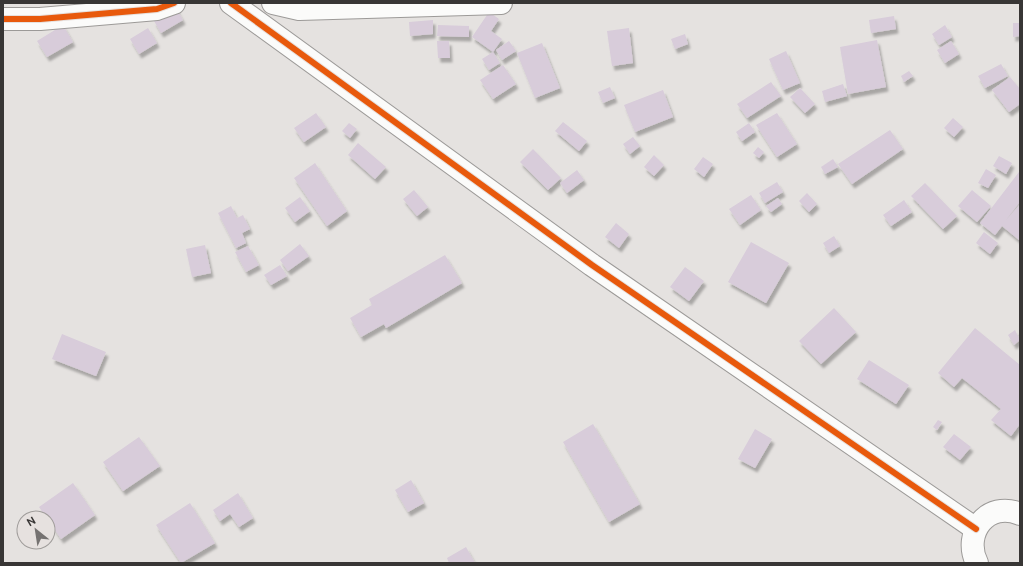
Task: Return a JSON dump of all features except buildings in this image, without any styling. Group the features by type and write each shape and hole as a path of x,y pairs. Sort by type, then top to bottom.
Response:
{"street":[{"path":"3,19 40,19 157,10 174,3"},
{"path":"231,3 592,265 976,529"},
{"path":"273,3 299,9 500,3"},
{"path":"970,560 972,539 976,529 985,518 997,512 1006,511 1020,514"}],"cycle path":[{"path":"3,19 40,19 157,9 174,3"},
{"path":"231,3 592,265 976,529"}]}
